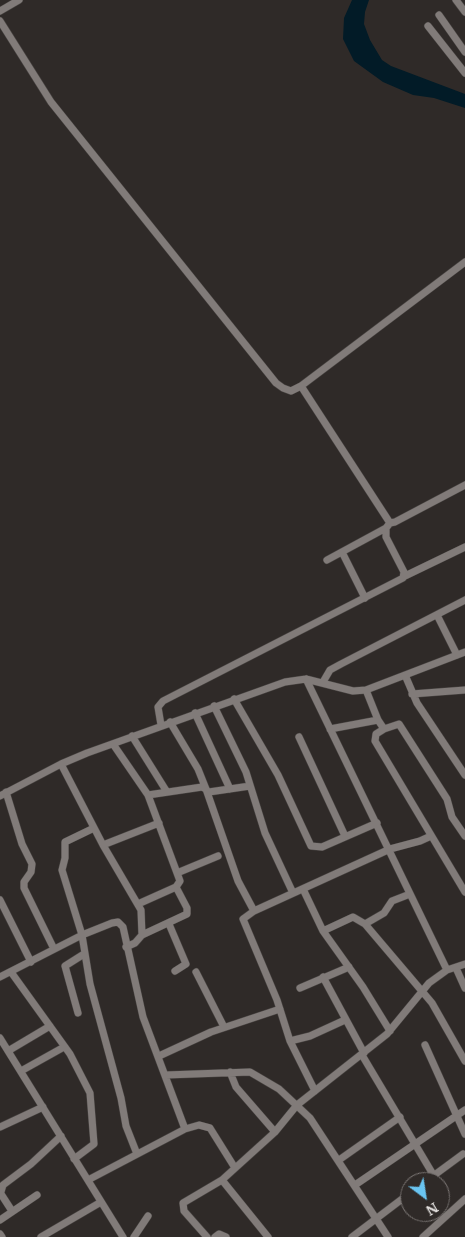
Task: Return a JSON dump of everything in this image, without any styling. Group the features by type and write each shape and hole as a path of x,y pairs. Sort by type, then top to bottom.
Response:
{"street":[{"path":"0,11 19,0"},
{"path":"456,0 465,12"},
{"path":"439,15 465,52"},
{"path":"0,21 51,102 276,384 291,391 301,386 465,262"},
{"path":"428,26 465,73"},
{"path":"301,386 388,525 386,537 405,576"},
{"path":"327,560 465,484"},
{"path":"161,725 158,707 163,701 465,547"},
{"path":"342,552 365,598"},
{"path":"323,682 330,670 465,600"},
{"path":"54,949 24,888 24,882 31,872 32,864 22,844 3,794 61,764 234,698 285,682 306,679 353,691 366,690 462,655 437,615"},
{"path":"405,675 412,694 465,775"},
{"path":"306,679 377,822 447,970"},
{"path":"366,690 378,720 384,729"},
{"path":"412,694 465,690"},
{"path":"234,698 278,776 311,846 322,847 377,822"},
{"path":"214,706 243,764 268,841 294,893"},
{"path":"195,713 230,789"},
{"path":"330,730 378,720"},
{"path":"170,722 204,780 238,881 254,911"},
{"path":"465,836 452,817 447,799 399,724 376,734 375,741 465,892"},
{"path":"132,736 167,792"},
{"path":"299,737 345,836"},
{"path":"112,744 148,795 180,880 176,887 138,904"},
{"path":"61,764 103,845 138,904 142,917 142,935"},
{"path":"148,795 202,787 208,791 250,786"},
{"path":"103,845 159,823"},
{"path":"94,828 68,839 63,847 65,858 62,870 82,935 90,984 124,1108 126,1126 137,1154"},
{"path":"316,1091 290,1041 280,1009 243,919 254,911 390,849 431,836"},
{"path":"177,872 218,856"},
{"path":"126,947 135,943 142,935 185,916 188,912 176,887"},
{"path":"303,889 323,931 349,967 390,1031"},
{"path":"365,924 384,913 392,901 410,894"},
{"path":"0,900 31,962"},
{"path":"323,931 353,917 365,924 439,1013 465,1061"},
{"path":"0,977 82,935 112,922 118,922 123,927 143,1017 185,1129"},
{"path":"168,924 186,964 175,970"},
{"path":"78,1013 65,966 84,954"},
{"path":"207,1237 188,1217 182,1205 186,1200 222,1180 275,1132 297,1105 390,1031 430,982 447,970 465,964"},
{"path":"300,988 349,967"},
{"path":"456,968 465,988"},
{"path":"11,972 64,1047 90,1093 95,1140 91,1148 74,1159"},
{"path":"196,972 224,1027"},
{"path":"323,977 363,1054 432,1172"},
{"path":"159,1056 224,1027 280,1009"},
{"path":"290,1041 310,1036 345,1020"},
{"path":"8,1051 50,1026"},
{"path":"0,1038 122,1237"},
{"path":"425,1044 465,1134"},
{"path":"21,1071 64,1047"},
{"path":"166,1075 230,1072 256,1074 297,1105 310,1118 388,1237"},
{"path":"230,1072 236,1087 275,1132"},
{"path":"0,1127 43,1107"},
{"path":"355,1185 465,1110"},
{"path":"339,1160 400,1117"},
{"path":"88,1180 185,1129 199,1125 210,1128 235,1168"},
{"path":"12,1212 1,1195 1,1188 31,1164 61,1136"},
{"path":"439,1172 463,1154"},
{"path":"222,1180 268,1237"},
{"path":"0,1220 38,1196"},
{"path":"423,1237 439,1225 465,1199"},
{"path":"352,1237 400,1200"},
{"path":"41,1237 101,1202"},
{"path":"134,1237 148,1216"},
{"path":"215,1237 220,1234 226,1237"}],"water":[{"path":"352,0 369,0 364,24 370,40 382,60 391,66 465,94 465,108 434,98 413,95 383,82 354,61 343,39 344,18"}]}
